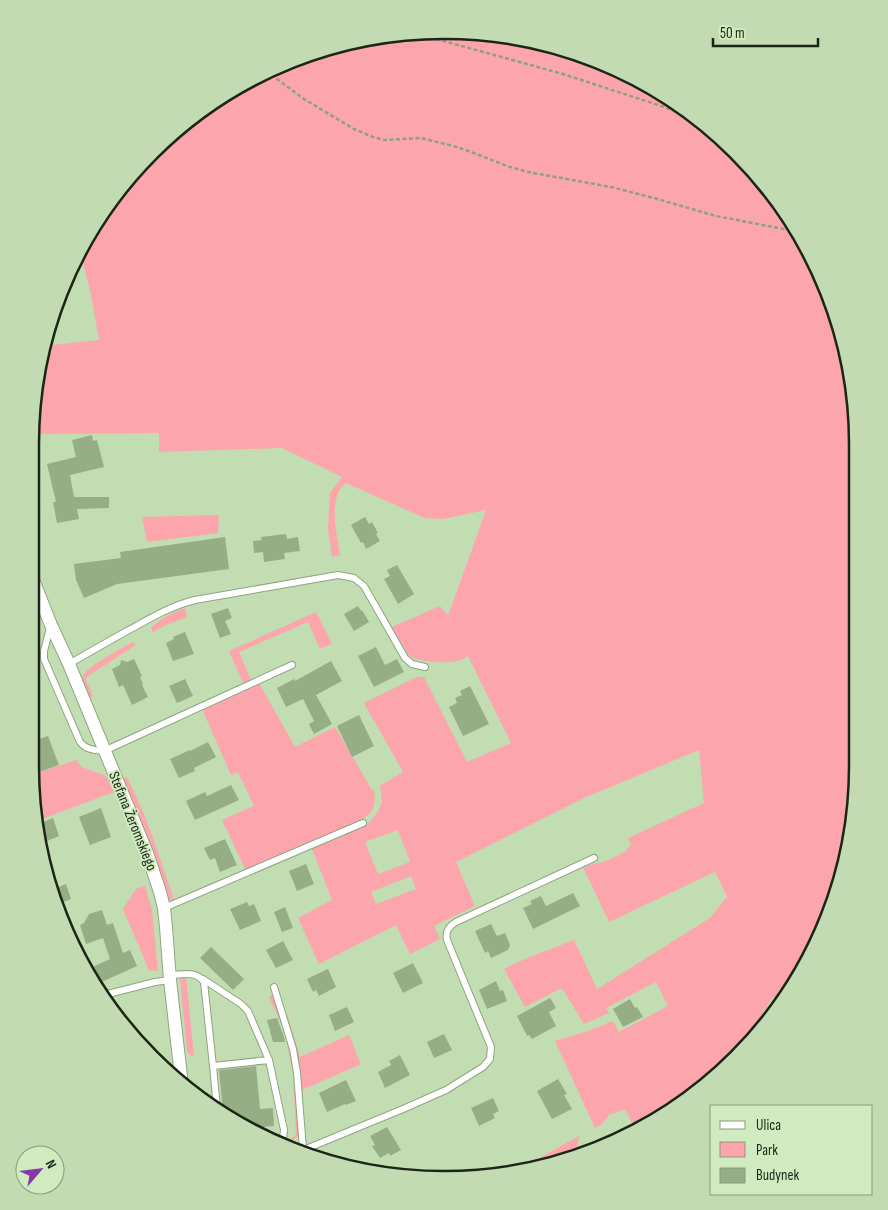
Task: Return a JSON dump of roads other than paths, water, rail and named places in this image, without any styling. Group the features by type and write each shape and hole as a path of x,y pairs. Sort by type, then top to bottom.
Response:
{"street":[{"name":"Stefana Żeromskiego","path":"39,595 147,853 164,908 181,1074"}],"lane":[{"path":"69,664 147,620 182,603 338,575 354,578 364,586 405,658 412,664 425,667"},
{"path":"51,625 44,651 44,659 80,742 93,750 104,751 292,665"},
{"path":"164,908 363,823"},
{"path":"308,1148 446,1090 483,1067 490,1059 491,1048 447,940 448,928 456,922 594,858"},
{"path":"109,994 192,974 229,995 245,1008 269,1060 284,1130 282,1137"},
{"path":"201,978 205,986 216,1101"},
{"path":"274,987 293,1049 298,1073 302,1145"},
{"path":"213,1066 269,1060"}]}
